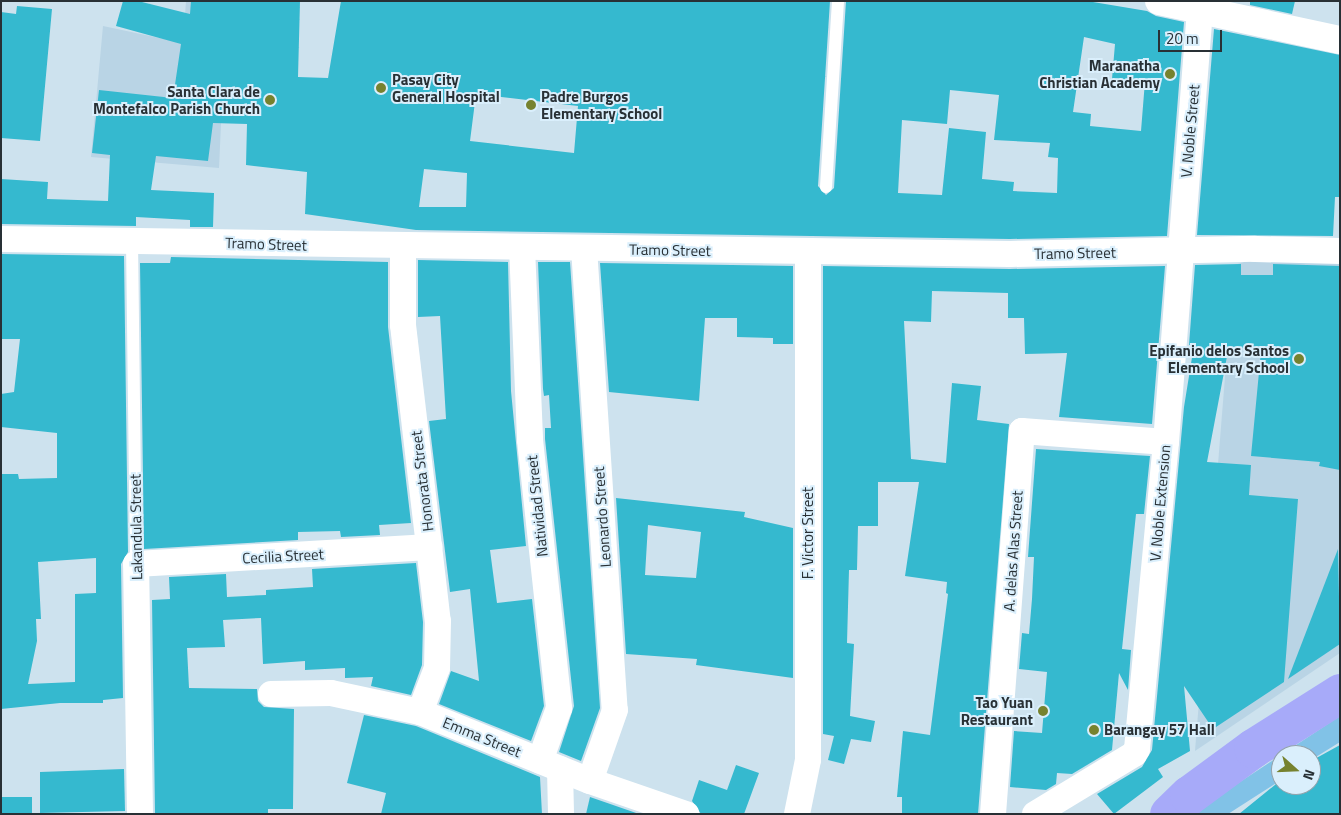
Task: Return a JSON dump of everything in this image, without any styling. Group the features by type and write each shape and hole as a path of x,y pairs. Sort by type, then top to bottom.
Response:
{"street":[{"path":"1159,1 1200,12 1340,40"},
{"name":"V. Noble Street","path":"1180,251 1200,12"},
{"name":"Tramo Street","path":"1,239 132,240 403,247 1010,254 1340,251"},
{"name":"Honorata Street","path":"403,247 403,325 438,621 437,668 420,712"},
{"name":"Natividad Street","path":"522,247 530,440 558,708 550,765"},
{"name":"Leonardo Street","path":"584,248 615,710 590,781"},
{"name":"V. Noble Extension","path":"1035,814 1134,754 1137,749 1166,442 1180,251"},
{"name":"F. Victor Street","path":"797,814 808,760 808,252"},
{"name":"A. delas Alas Street","path":"993,814 1022,431 1166,442"},
{"name":"Cecilia Street","path":"136,564 430,548"},
{"name":"Lakandula Street","path":"136,564 140,814"},
{"name":"Emma Street","path":"271,694 331,693 420,712 590,781 686,814"},
{"path":"550,765 561,814"}],"lane":[{"path":"826,187 838,1"},
{"name":"Lakandula Street","path":"132,240 136,564"}],"shaded area":[{"path":"186,1 232,1 224,59 219,168 91,157 103,26 183,43"},
{"path":"1265,256 1340,258 1340,653 1195,751 1234,265"},
{"path":"1340,716 1340,742 1321,754 1321,745 1296,745"},
{"path":"1271,762 1271,786 1228,814 1193,814"}],"building":[{"path":"123,1 138,1 190,14 191,1 300,1 298,77 328,78 341,1 830,1 818,186 826,195 834,188 846,1 1087,1 1147,11 1156,16 1184,22 1167,236 1010,239 416,230 305,214 307,172 246,165 247,124 213,123 208,161 156,156 151,190 214,193 213,227 190,227 190,220 136,217 136,226 1,224 1,179 48,182 47,199 108,201 110,155 92,153 99,90 173,98 181,44 116,26","holes":["1084,37 1115,44 1112,79 1145,81 1141,131 1090,126 1091,114 1073,112","950,90 999,95 994,140 1050,143 1048,157 1058,158 1057,193 1013,191 1014,182 982,179 986,132 949,128 942,195 898,193 902,120 947,124","476,94 578,106 574,153 470,141","424,169 467,173 466,207 419,207"]},
{"path":"1250,1 1295,1 1292,14 1250,5"},
{"path":"17,6 52,9 40,141 1,138 1,12 16,14"},
{"path":"1214,29 1340,55 1340,197 1335,197 1333,236 1197,235"},
{"path":"1,254 124,256 128,552 121,564 123,698 103,700 103,703 60,703 1,709 1,474 18,474 19,479 57,478 57,433 1,427 1,394 14,392 20,339 1,339","holes":["96,558 96,593 75,594 75,682 28,684 37,641 36,619 41,619 38,562"]},
{"path":"171,257 388,262 388,327 411,523 379,525 380,535 341,537 340,531 298,532 298,540 144,549 140,263 170,263"},
{"path":"418,260 508,262 511,391 526,546 490,550 497,603 532,599 544,706 531,741 439,704 451,671 479,681 470,589 450,592 429,421 446,419 440,316 418,317"},
{"path":"538,262 570,262 600,708 581,761 559,752 574,706 545,439 545,428 551,428 549,395 544,396 543,389"},
{"path":"600,263 793,266 793,344 773,344 773,338 737,337 737,318 705,318 699,401 609,392"},
{"path":"1241,264 1241,275 1273,275 1273,264 1340,266 1340,470 1319,466 1320,462 1251,456 1261,351 1229,346 1207,462 1251,465 1249,495 1298,499 1284,682 1213,729 1184,686 1190,751 1158,769 1163,777 1114,814 1097,794 1142,767 1152,750 1184,407 1194,345 1189,345 1195,265"},
{"path":"823,266 1010,269 1165,266 1152,424 1059,417 1067,353 1025,354 1024,318 1008,318 1008,293 932,291 931,322 904,321 911,459 946,463 952,383 981,386 977,420 1009,424 978,814 902,814 902,797 897,797 903,731 930,735 948,594 946,593 947,582 905,576 919,482 878,482 878,526 858,526 857,570 849,570 847,643 854,644 850,716 875,721 871,742 851,739 844,764 828,760 834,736 823,734"},
{"path":"1036,449 1150,456 1144,514 1136,514 1122,649 1131,650 1128,690 1119,673 1112,750 1072,774 1057,773 1056,784 1046,790 1010,787 1014,731 1042,733 1047,672 1019,669 1022,633 1029,634 1032,599 1034,557 1028,557"},
{"path":"616,498 745,512 744,517 793,528 793,678 696,665 697,659 626,654","holes":["648,525 701,532 696,578 645,575"]},
{"path":"1338,549 1340,644 1288,679"},
{"path":"416,563 423,622 422,665 411,695 371,686 373,677 345,678 345,668 305,670 305,661 263,664 261,618 223,620 225,647 187,648 189,688 257,689 258,701 264,707 294,709 293,809 268,809 268,814 155,814 152,600 170,599 169,577 226,574 227,597 266,595 266,590 313,587 312,569"},
{"path":"364,715 416,726 540,777 542,814 381,814 386,793 347,783"},
{"path":"1340,745 1340,814 1239,814 1271,788 1271,795 1321,795 1321,755"},
{"path":"736,765 759,773 744,814 701,814 692,801 699,780 727,790"},
{"path":"124,769 125,811 40,813 40,772"},
{"path":"1,797 32,797 32,814 1,814"},
{"path":"590,797 639,814 586,814"}],"waterway":[{"path":"1169,814 1189,795 1253,748 1340,693"}],"place":[{"name":"Maranatha Christian Academy","path":"1170,74"},
{"name":"Pasay City General Hospital","path":"381,88"},
{"name":"Santa Clara de Montefalco Parish Church","path":"270,100"},
{"name":"Padre Burgos Elementary School","path":"531,105"},
{"name":"Epifanio delos Santos Elementary School","path":"1299,359"},
{"name":"Tao Yuan Restaurant","path":"1043,711"},
{"name":"Barangay 57 Hall","path":"1094,730"}]}
